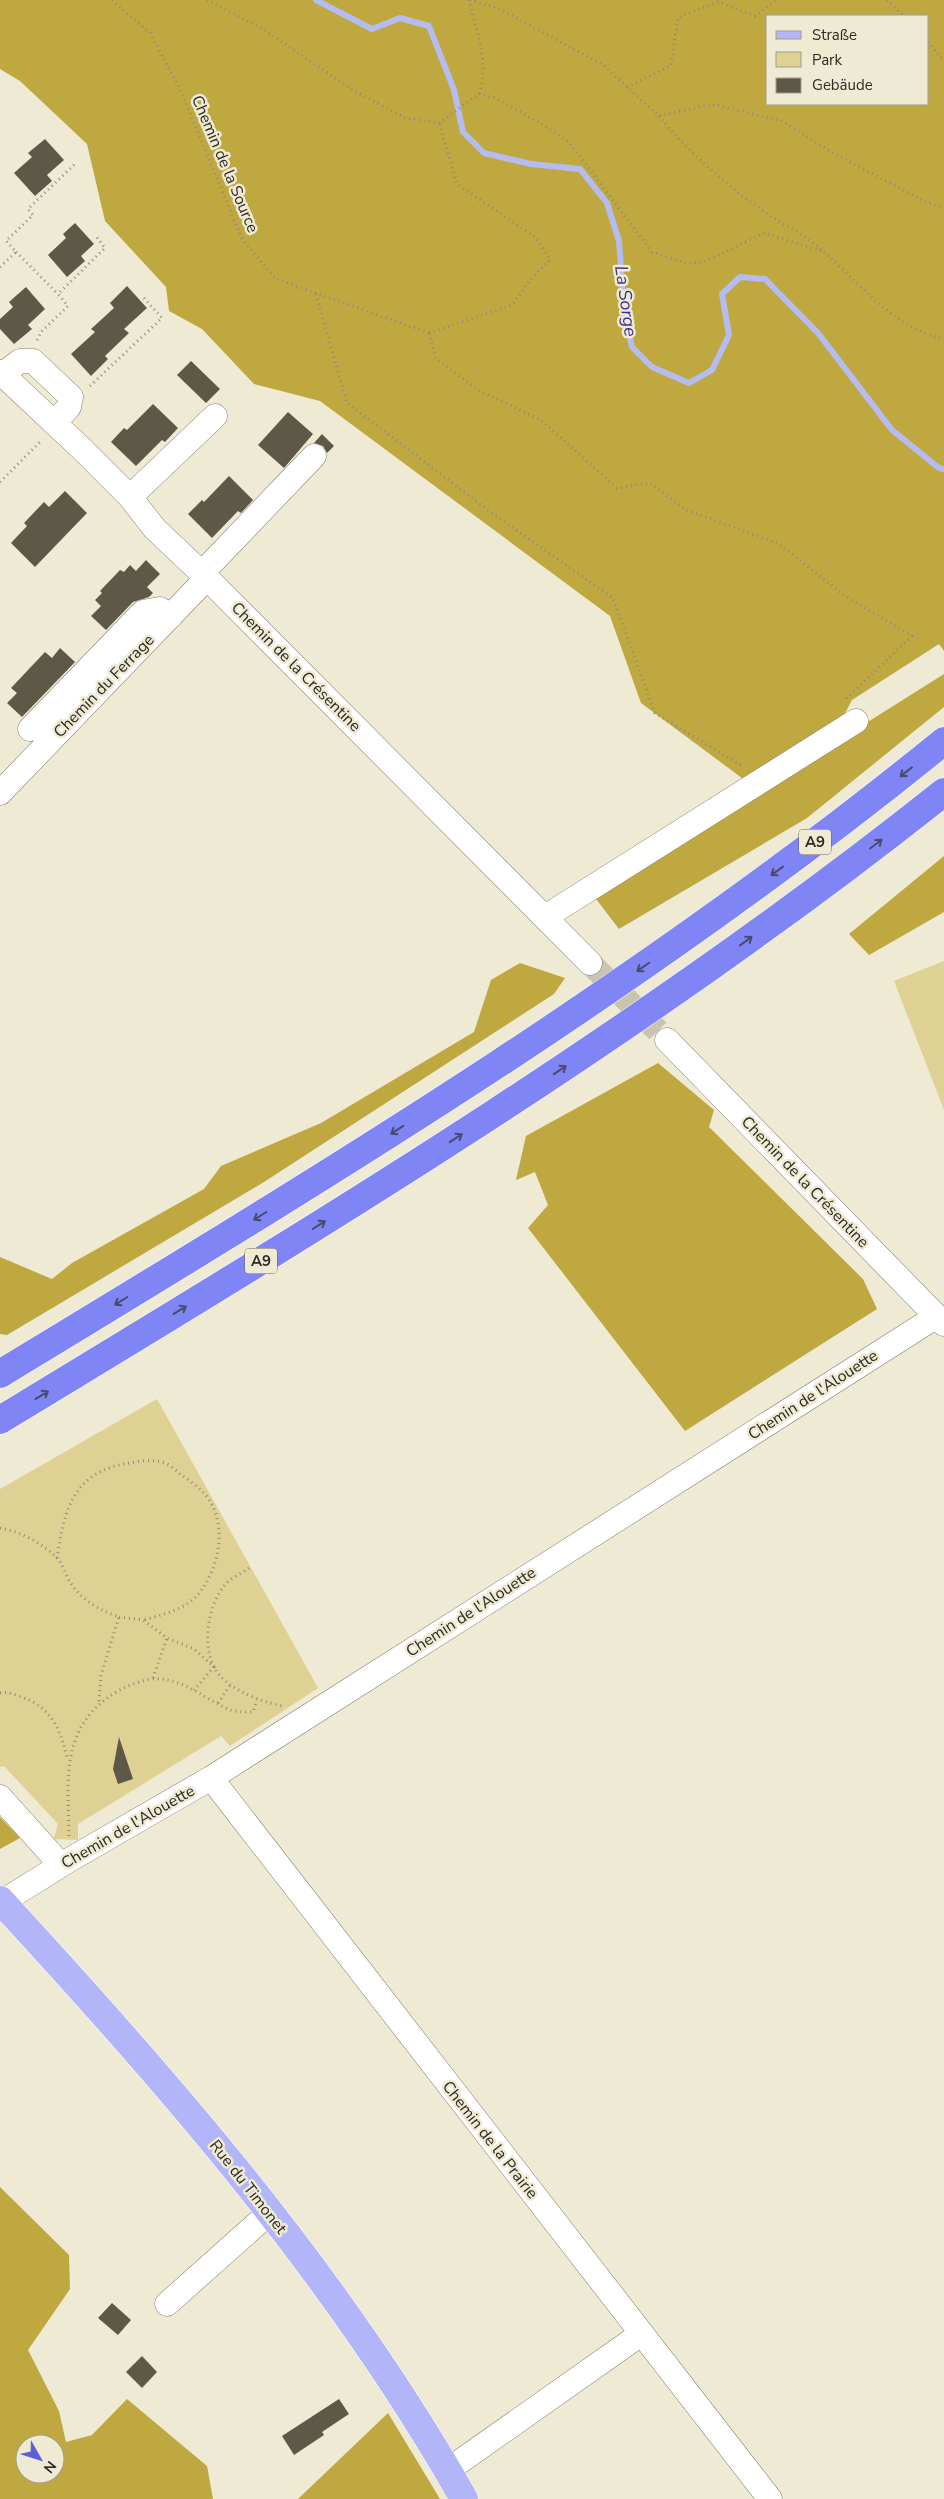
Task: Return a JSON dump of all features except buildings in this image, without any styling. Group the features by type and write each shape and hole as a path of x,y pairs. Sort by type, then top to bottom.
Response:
{"highway":[{"name":"A9","path":"3,1367 313,1183 593,1001 780,869 944,741"},
{"name":"A9","path":"0,1420 318,1225 527,1092 714,964 802,901 944,792"}],"main road":[{"name":"Rue du Timonet","path":"1,1901 92,1999 210,2138 269,2212 378,2360 448,2470 464,2499"}],"street":[{"path":"1,373 20,360 33,361 71,397 69,407 55,424"},
{"name":"Chemin de la Crésentine","path":"1,373 130,498 155,529 205,576 590,963"},
{"path":"130,498 215,416"},
{"name":"Chemin du Ferrage","path":"5,777 171,616 314,456"},
{"path":"30,729 144,612 160,609 171,616"},
{"path":"545,917 846,727"},
{"name":"Chemin de la Crésentine","path":"666,1040 940,1320"},
{"name":"Chemin de l'Alouette","path":"1,1901 211,1778 940,1320"},
{"name":"Chemin de la Prairie","path":"211,1778 640,2334 770,2499"},
{"path":"0,1797 66,1862"},
{"path":"167,2304 269,2212"},
{"path":"448,2470 640,2334"}],"path":[{"name":"Chemin de la Source","path":"112,0 150,33 181,91 242,239 276,279 429,333"},
{"path":"207,0 263,29 351,89 405,118 439,123 479,94 484,66 469,0 500,9 594,60 659,116 672,133 729,184 769,215 808,239 887,313 930,336 944,339"},
{"path":"627,87 671,66 678,17 718,2 755,16 776,0"},
{"path":"886,0 903,15"},
{"path":"929,43 944,61"},
{"path":"479,94 493,97 537,120 569,142 652,252 686,263 704,262 764,233 821,251"},
{"path":"659,116 712,104 782,121 833,153 928,203 944,208"},
{"path":"439,123 457,184 535,237 550,260 530,280 512,305 429,333 436,359 478,390 541,420 617,488 650,483 684,509 779,544 844,596 912,636 847,698 846,727"},
{"path":"27,361 41,332 68,306 6,242 33,215 28,209 76,163"},
{"path":"58,294 104,248 96,236"},
{"path":"0,267 16,252"},
{"path":"316,294 347,403 489,511 613,598 655,713 752,772"},
{"path":"71,401 162,318 143,297"},
{"path":"0,482 55,424"},
{"path":"0,1528 10,1530 37,1543 57,1558 71,1584 89,1601 106,1612 119,1617 143,1620 165,1615 183,1607 200,1593 212,1571 220,1550 217,1521 205,1494 165,1463 142,1460 113,1466 83,1483 69,1502 57,1558"},
{"path":"214,1667 207,1634 211,1610 224,1585 248,1568"},
{"path":"99,1702 101,1675 119,1617"},
{"path":"143,1620 167,1638 194,1649 230,1684 257,1700 283,1706"},
{"path":"153,1678 167,1638"},
{"path":"194,1690 214,1667"},
{"path":"68,1761 78,1730 99,1702 129,1685 153,1678 168,1680 194,1690 232,1710 253,1712 257,1700"},
{"path":"218,1704 230,1684"},
{"path":"0,1693 6,1692 28,1699 50,1714 60,1730 68,1761 66,1862"}],"green space":[{"path":"944,961 944,1110 894,981"},
{"path":"157,1399 318,1688 230,1746 221,1736 78,1824 78,1840 54,1839 58,1824 4,1766 0,1767 0,1489"}],"shaded area":[{"path":"0,0 944,0 944,651 939,644 852,700 842,719 750,784 641,703 610,616 320,401 254,384 202,329 169,311 166,287 105,221 87,144 20,81 0,69"},
{"path":"944,674 944,707 807,818 619,929 593,895"},
{"path":"944,856 944,912 869,955 849,934"},
{"path":"520,963 565,978 554,994 264,1182 7,1335 0,1334 0,1257 52,1279 72,1263 204,1189 221,1166 321,1123 474,1032 491,980"},
{"path":"658,1063 714,1110 709,1127 863,1279 877,1309 685,1431 528,1228 548,1205 535,1172 516,1180 526,1136"},
{"path":"0,1817 20,1838 0,1849"},
{"path":"0,2187 69,2255 70,2289 28,2350 59,2411 64,2434 15,2434 15,2484 65,2484 65,2438 66,2442 92,2435 127,2399 207,2466 213,2499 0,2499"},
{"path":"388,2413 440,2499 298,2499"}],"waterway":[{"name":"La Sorge","path":"316,0 372,29 400,18 429,26 454,90 463,132 484,153 531,164 580,169 607,203 619,241 624,312 632,347 652,367 689,383 712,370 729,335 722,294 740,277 765,279 818,333 892,430 939,468 944,469"}],"tunnel":[{"path":"590,963 667,1040"}]}
